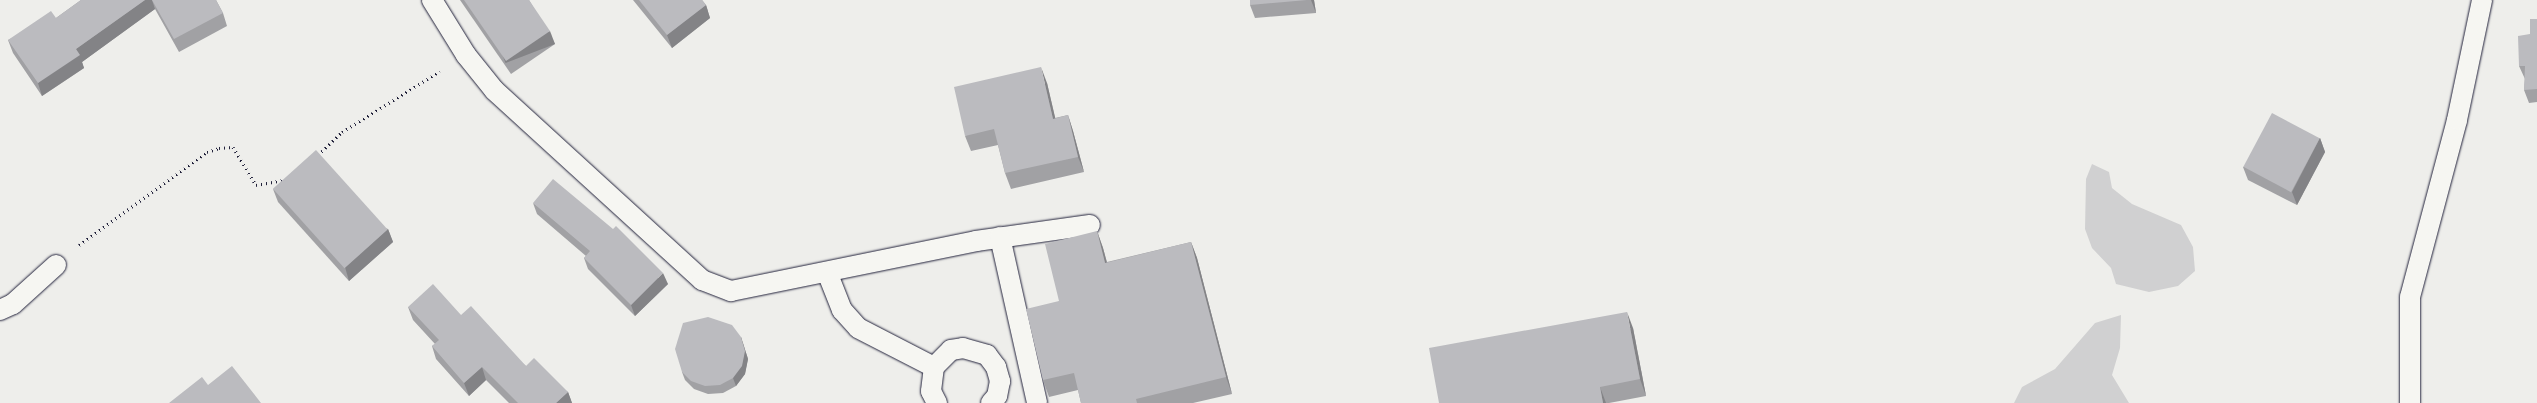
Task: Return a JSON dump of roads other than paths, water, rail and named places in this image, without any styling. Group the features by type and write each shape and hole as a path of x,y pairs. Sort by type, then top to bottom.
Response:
{"lane":[{"path":"432,0 466,55 494,90 702,280 731,291 1000,238 1090,225"},
{"path":"2410,403 2410,297 2457,120 2482,0"},
{"path":"1000,238 1037,403"},
{"path":"0,310 13,304 56,265"},
{"path":"827,272 842,310 858,328 934,367"},
{"path":"938,403 931,391 934,367 951,350 976,349 987,355 996,367 1000,381 997,396 991,403"},
{"path":"1000,381 1031,375"}]}
